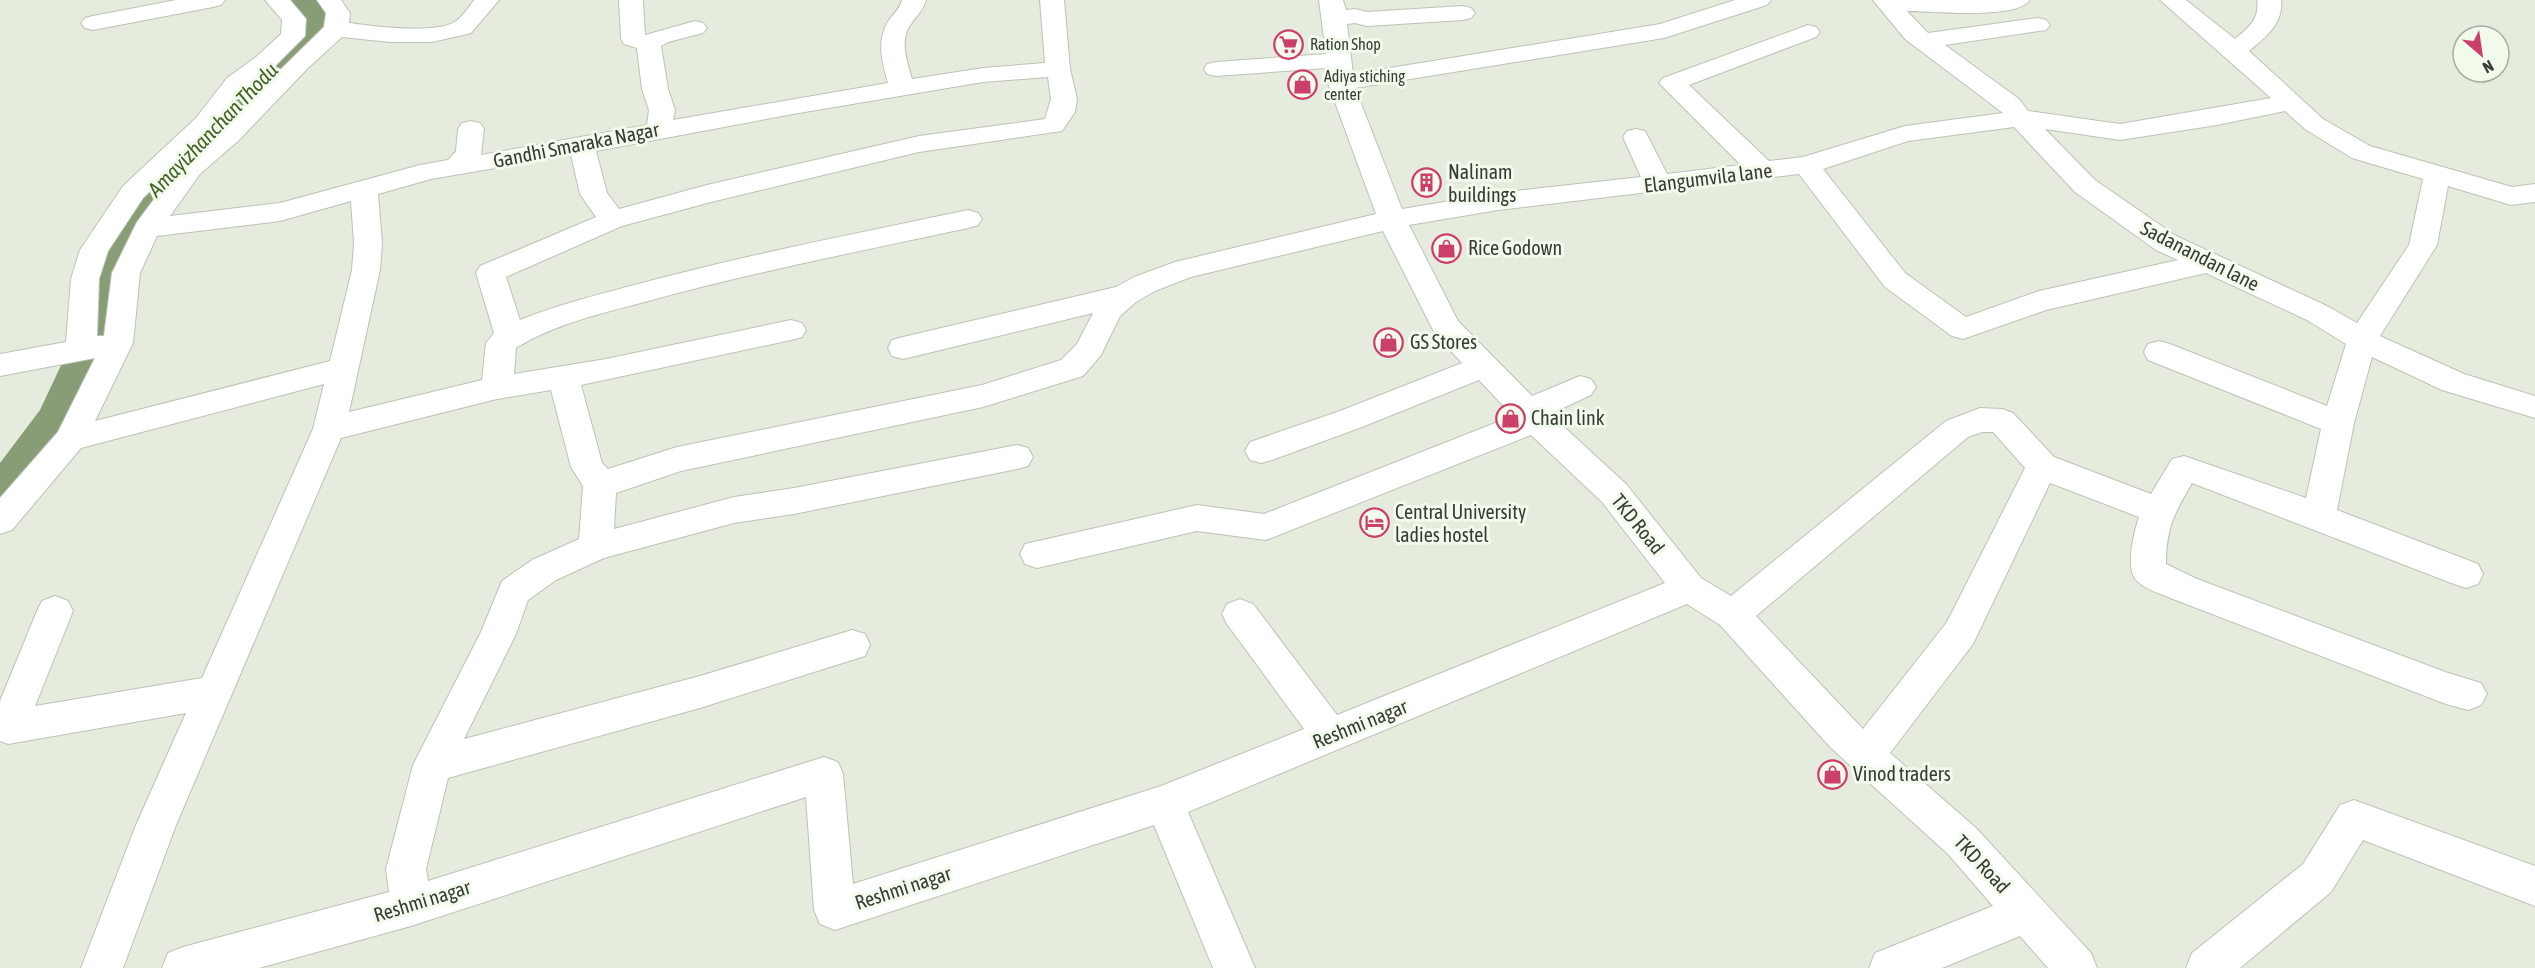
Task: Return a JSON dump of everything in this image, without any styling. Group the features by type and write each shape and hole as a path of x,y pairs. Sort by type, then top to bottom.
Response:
{"street":[{"path":"93,23 213,0"},
{"path":"81,350 85,279 94,250 133,192 205,123 236,83 265,62 293,36 294,19 277,0"},
{"path":"0,521 70,439 118,343 126,273 147,228 191,168 229,135 336,28 338,13 329,0"},
{"path":"336,28 390,35 432,35 463,28 487,0"},
{"path":"631,0 633,39 649,44"},
{"path":"902,89 892,45 899,23 910,13 914,0"},
{"path":"510,337 490,273 612,220 707,194 919,144 1053,126 1062,115 1065,98 1058,69 1053,0"},
{"path":"1216,69 1340,71 1664,31 1759,0"},
{"path":"1887,1 1997,6 2018,0"},
{"path":"2172,0 2235,51 2314,124 2361,152 2511,196 2535,193"},
{"path":"2235,51 2268,19 2271,8 2268,0"},
{"name":"Sadanandan lane","path":"1887,1 1914,34 2010,104 2020,118 2085,186 2166,243 2318,313 2362,340 2453,382 2535,407"},
{"path":"1333,9 1367,19 1463,13"},
{"name":"TKD Road","path":"1333,9 1340,71 1392,220 1446,327 1532,416 1614,493 1689,588 1733,615 1843,735 1962,841 2076,968"},
{"path":"1924,41 2038,25"},
{"path":"649,44 659,37 695,28"},
{"path":"1763,171 1672,83 1808,32"},
{"path":"649,44 651,69 662,110 658,130"},
{"name":"Gandhi Smaraka Nagar","path":"147,228 280,212 429,171 860,94 983,75 1058,69"},
{"name":"Elangumvila lane","path":"1129,294 1152,280 1185,269 1392,220 1518,200 1806,165 1905,134 2020,118 2120,132 2217,117 2290,102"},
{"path":"456,167 469,153 471,129"},
{"path":"1636,137 1658,184"},
{"path":"581,145 594,194 612,220"},
{"path":"1806,165 1895,280 1963,329 2038,301 2207,263"},
{"path":"2319,518 2338,423 2362,340 2424,246 2437,174"},
{"path":"102,968 156,825 329,429 366,270 368,243 364,189"},
{"path":"497,388 501,343 521,329 642,293 756,264 968,219"},
{"path":"903,348 1129,294"},
{"path":"600,483 618,480 677,459 983,396 1072,368 1084,360 1111,309 1129,294"},
{"path":"329,429 497,388 563,378 791,330"},
{"path":"0,365 118,343"},
{"path":"2159,352 2338,423"},
{"path":"1261,451 1351,419 1484,366"},
{"path":"70,439 345,368"},
{"path":"563,378 588,467 600,483 596,547"},
{"path":"1037,554 1197,518 1266,527 1532,416 1580,387"},
{"path":"1733,615 1957,429 1980,420 2002,421 2042,466 2158,511"},
{"path":"411,906 406,870 432,765 498,634 514,591 544,570 596,547 734,510 794,501 1017,457"},
{"path":"1868,756 1889,723 1960,633 2042,466"},
{"path":"2466,574 2241,487 2184,468 2158,511 2149,540 2149,572 2196,593 2446,688 2468,694"},
{"name":"Reshmi nagar","path":"183,968 411,906 824,774 835,910 1166,804 1689,588"},
{"path":"55,611 9,727 214,692"},
{"path":"1240,614 1331,736"},
{"path":"432,765 700,692 852,645"},
{"path":"1166,804 1234,968"},
{"path":"2207,968 2316,878 2354,818 2535,886"},
{"path":"1890,968 2027,913"}],"waterway":[{"name":"Amayizhanchan Thodu","path":"0,496 19,476 61,418 102,327 103,290 122,238 151,193 257,80 318,20 298,0"}],"place":[{"name":"Ration Shop","path":"1289,44"},
{"name":"Adiya stiching center","path":"1303,85"},
{"name":"Nalinam buildings","path":"1427,183"},
{"name":"Rice Godown","path":"1447,248"},
{"name":"GS Stores","path":"1389,342"},
{"name":"Chain link","path":"1510,418"},
{"name":"Central University ladies hostel","path":"1374,523"},
{"name":"Vinod traders","path":"1832,774"}]}
